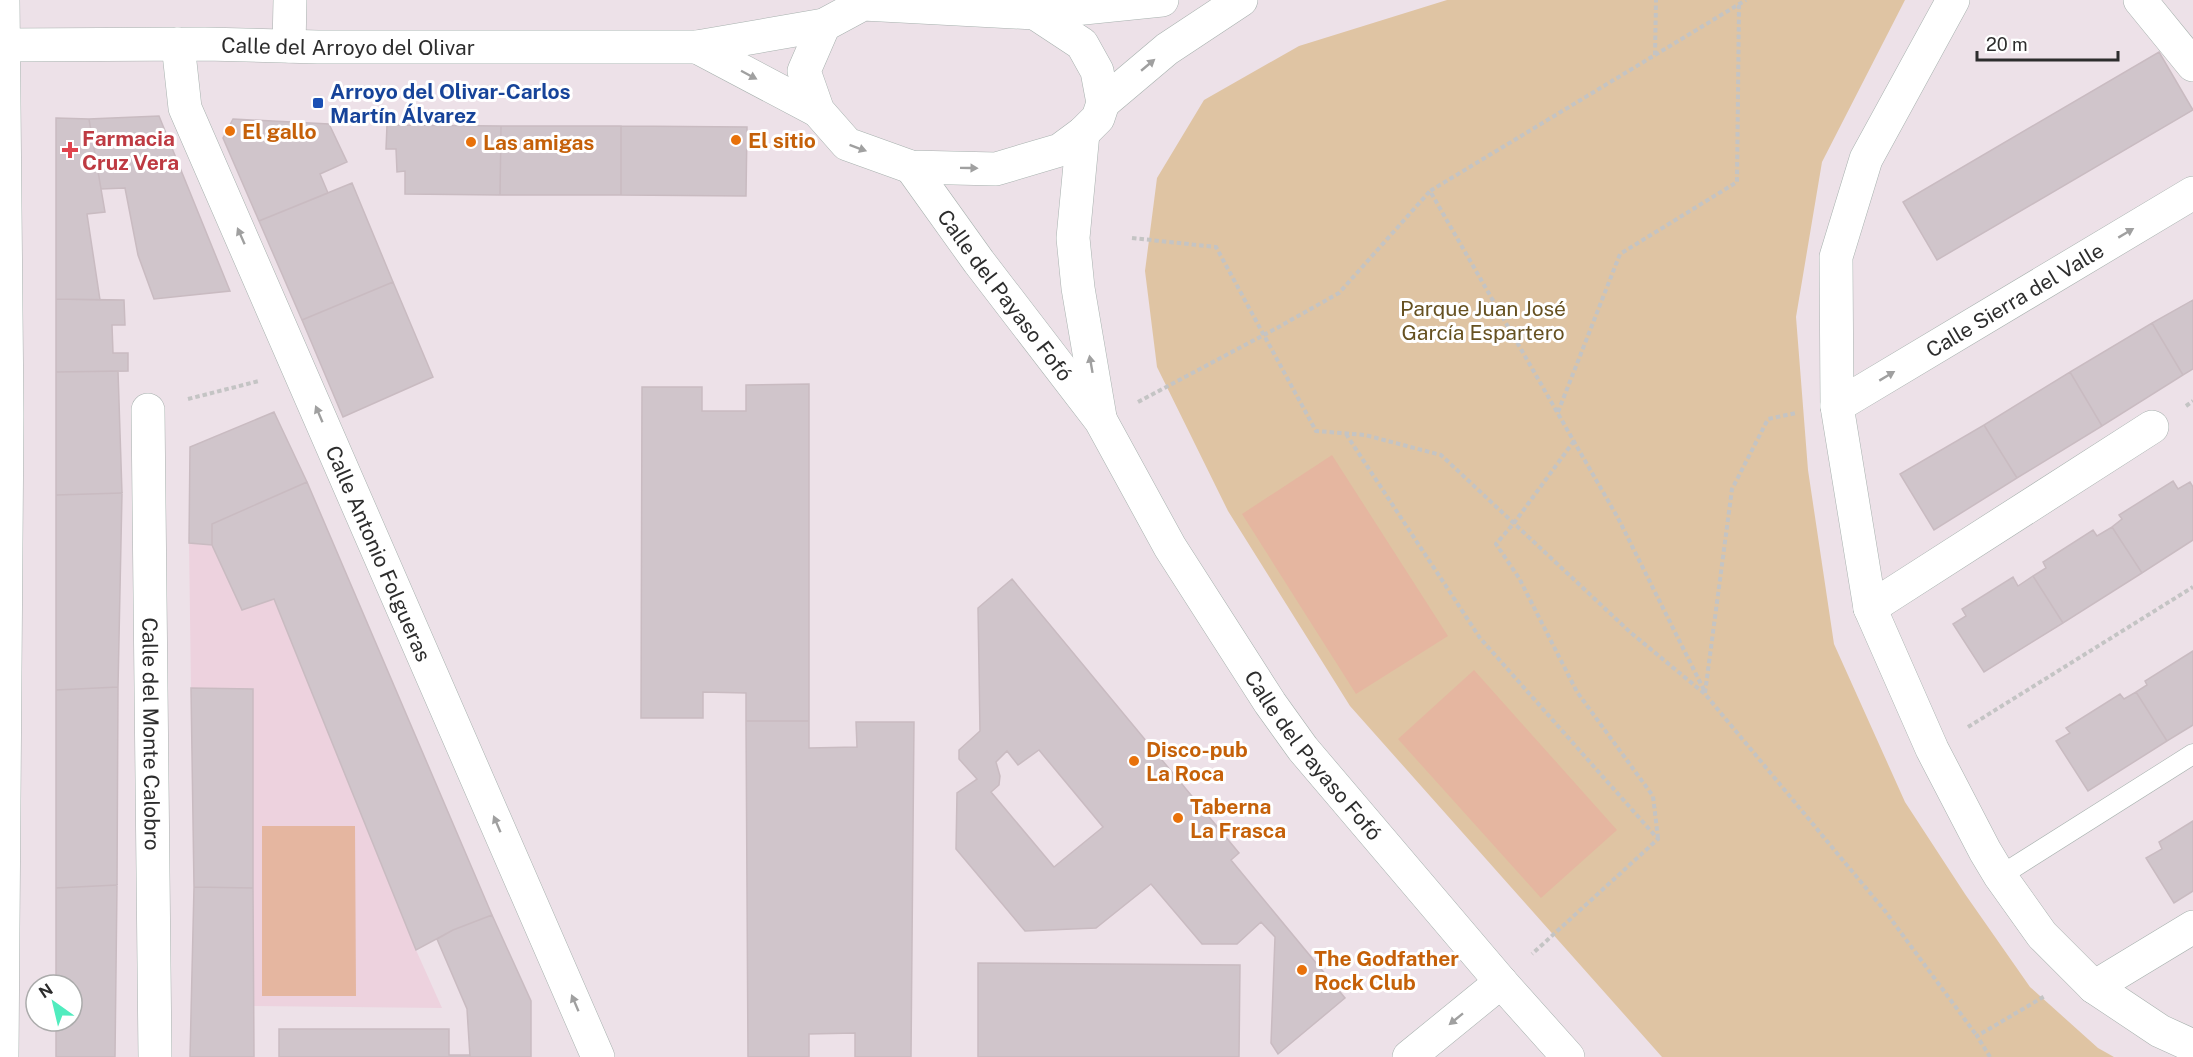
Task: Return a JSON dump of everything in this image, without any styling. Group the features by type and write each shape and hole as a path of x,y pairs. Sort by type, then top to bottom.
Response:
{"street":[{"path":"2,1057 7,426 3,0"},
{"path":"289,46 290,0"},
{"path":"863,2 1035,13 1162,0"},
{"path":"1103,103 1167,49 1241,0"},
{"path":"1953,0 1866,159 1836,257 1837,406 1870,608 1932,749 2000,876 2042,935 2088,981 2160,1031 2193,1046"},
{"path":"2140,0 2193,65"},
{"name":"Calle del Arroyo del Olivar","path":"2,45 697,47 824,25 863,2"},
{"path":"824,25 804,71 818,111 847,144 911,167 996,169 1060,150 1083,134 1098,118 1103,103 1096,71 1082,44 1035,13"},
{"name":"Calle Antonio Folgueras","path":"178,44 184,108 598,1057"},
{"name":"Calle del Arroyo del Olivar","path":"697,47 818,111"},
{"name":"Calle del Payaso Fofó","path":"1083,134 1073,238 1078,288 1101,422"},
{"name":"Calle del Payaso Fofó","path":"911,167 979,262 1101,422 1170,547 1270,703 1303,748 1501,982 1568,1057"},
{"name":"Calle Sierra del Valle","path":"1837,406 2193,193"},
{"name":"Calle del Monte Calobro","path":"148,410 155,1057"},
{"path":"1870,608 2152,428"},
{"path":"2088,981 2193,927"},
{"path":"1409,1057 1501,982"}],"lane":[{"path":"2000,876 2193,754"}],"path":[{"path":"1655,56 1656,0"},
{"path":"1101,422 1339,293 1430,191 1746,0"},
{"path":"1557,412 1620,254 1737,182 1739,5"},
{"path":"1430,191 1618,518 1705,694"},
{"path":"1132,238 1216,247 1316,431 1365,435 1441,455 1630,632 1705,694 1885,911 1990,1057"},
{"path":"148,410 300,370"},
{"path":"1705,694 1732,489 1768,419 1837,406"},
{"path":"1346,433 1480,638 1658,839"},
{"path":"1574,441 1496,544 1519,578 1577,692 1653,796 1658,839"},
{"path":"1932,749 2193,587"},
{"path":"1501,982 1658,839"},
{"path":"1977,1036 2088,981"}],"shaded area":[{"path":"1332,455 1448,636 1356,694 1242,514"},
{"path":"307,482 492,915 453,930 416,950 442,1008 253,1006 253,690 191,688 189,543 212,545 212,524"},
{"path":"1474,670 1617,830 1541,898 1398,739"},
{"path":"262,826 355,826 356,996 262,996"}],"green space":[{"name":"Parque Juan José García Espartero","path":"1447,0 1905,0 1822,162 1796,317 1808,470 1834,644 1905,802 1965,894 2030,987 2098,1048 2114,1057 1662,1057 1350,706 1228,511 1157,367 1145,271 1157,178 1204,100 1299,46"}],"building":[{"path":"2159,52 2193,110 1937,260 1903,202"},
{"path":"159,116 230,291 154,299 138,255 125,188 101,189 89,119"},
{"path":"56,118 89,119 105,212 87,214 100,300 56,299"},
{"path":"233,119 329,124 347,162 320,174 328,193 259,221 223,138"},
{"path":"387,125 501,126 500,195 405,194 405,171 397,172 396,149 386,149"},
{"path":"501,126 621,126 621,195 500,195"},
{"path":"621,126 747,127 746,196 621,195"},
{"path":"352,183 393,282 302,320 259,221"},
{"path":"393,282 433,377 343,417 302,320"},
{"path":"56,299 124,300 125,325 112,325 113,353 128,353 128,371 56,372"},
{"path":"2193,300 2193,369 2183,375 2152,323"},
{"path":"2152,323 2183,375 2102,426 2070,372"},
{"path":"118,371 122,493 56,495 56,372"},
{"path":"2070,372 2102,426 2017,478 1984,425"},
{"path":"809,384 809,721 746,721 746,693 703,692 703,718 641,718 642,387 702,387 702,411 746,411 746,385"},
{"path":"274,412 307,482 212,524 212,545 189,543 190,447"},
{"path":"1984,425 2017,478 1934,530 1900,474"},
{"path":"2173,481 2178,489 2190,482 2193,487 2193,540 2142,573 2112,527 2122,519 2119,515"},
{"path":"307,482 492,915 453,930 416,950 274,599 242,610 212,545 212,524"},
{"path":"122,493 118,687 56,690 56,495"},
{"path":"2112,527 2142,573 2063,623 2033,576 2046,568 2043,562 2093,530 2097,536"},
{"path":"2033,576 2063,623 1984,672 1953,624 1966,616 1962,609 2013,577 2018,586"},
{"path":"1012,579 1239,853 1231,860 1345,998 1278,1054 1271,1043 1275,937 1261,922 1237,944 1202,944 1151,884 1096,928 1025,931 956,849 957,793 977,779 959,759 959,750 980,731 978,608","holes":["1039,750 1103,827 1054,867 991,792 999,785 1000,776 996,762 1007,751 1018,765"]},
{"path":"2193,651 2193,725 2167,741 2136,692 2147,685 2145,681"},
{"path":"118,687 117,885 56,888 56,690"},
{"path":"191,688 253,689 253,888 194,887"},
{"path":"2136,692 2167,741 2088,791 2056,741 2070,733 2066,728 2120,694 2124,699"},
{"path":"746,721 809,721 809,748 857,747 856,722 914,722 911,1057 855,1057 855,1033 809,1034 809,1057 748,1057"},
{"path":"2193,821 2193,891 2174,903 2146,858 2162,849 2159,842"},
{"path":"117,885 115,1057 56,1057 56,1033 84,1033 84,973 56,973 56,888"},
{"path":"194,887 253,888 254,1057 190,1057"},
{"path":"492,915 531,1001 531,1057 470,1057 467,1009 437,939 453,930"},
{"path":"978,963 1240,965 1239,1057 978,1057"},
{"path":"279,1029 449,1029 449,1055 470,1055 470,1057 279,1057"}],"place":[{"name":"Arroyo del Olivar-Carlos Martín Álvarez","path":"318,103"},
{"name":"El gallo","path":"230,131"},
{"name":"El sitio","path":"736,140"},
{"name":"Las amigas","path":"471,142"},
{"name":"Farmacia Cruz Vera","path":"70,150"},
{"name":"Disco-pub La Roca","path":"1134,761"},
{"name":"Taberna La Frasca","path":"1178,818"},
{"name":"The Godfather Rock Club","path":"1302,970"}]}
